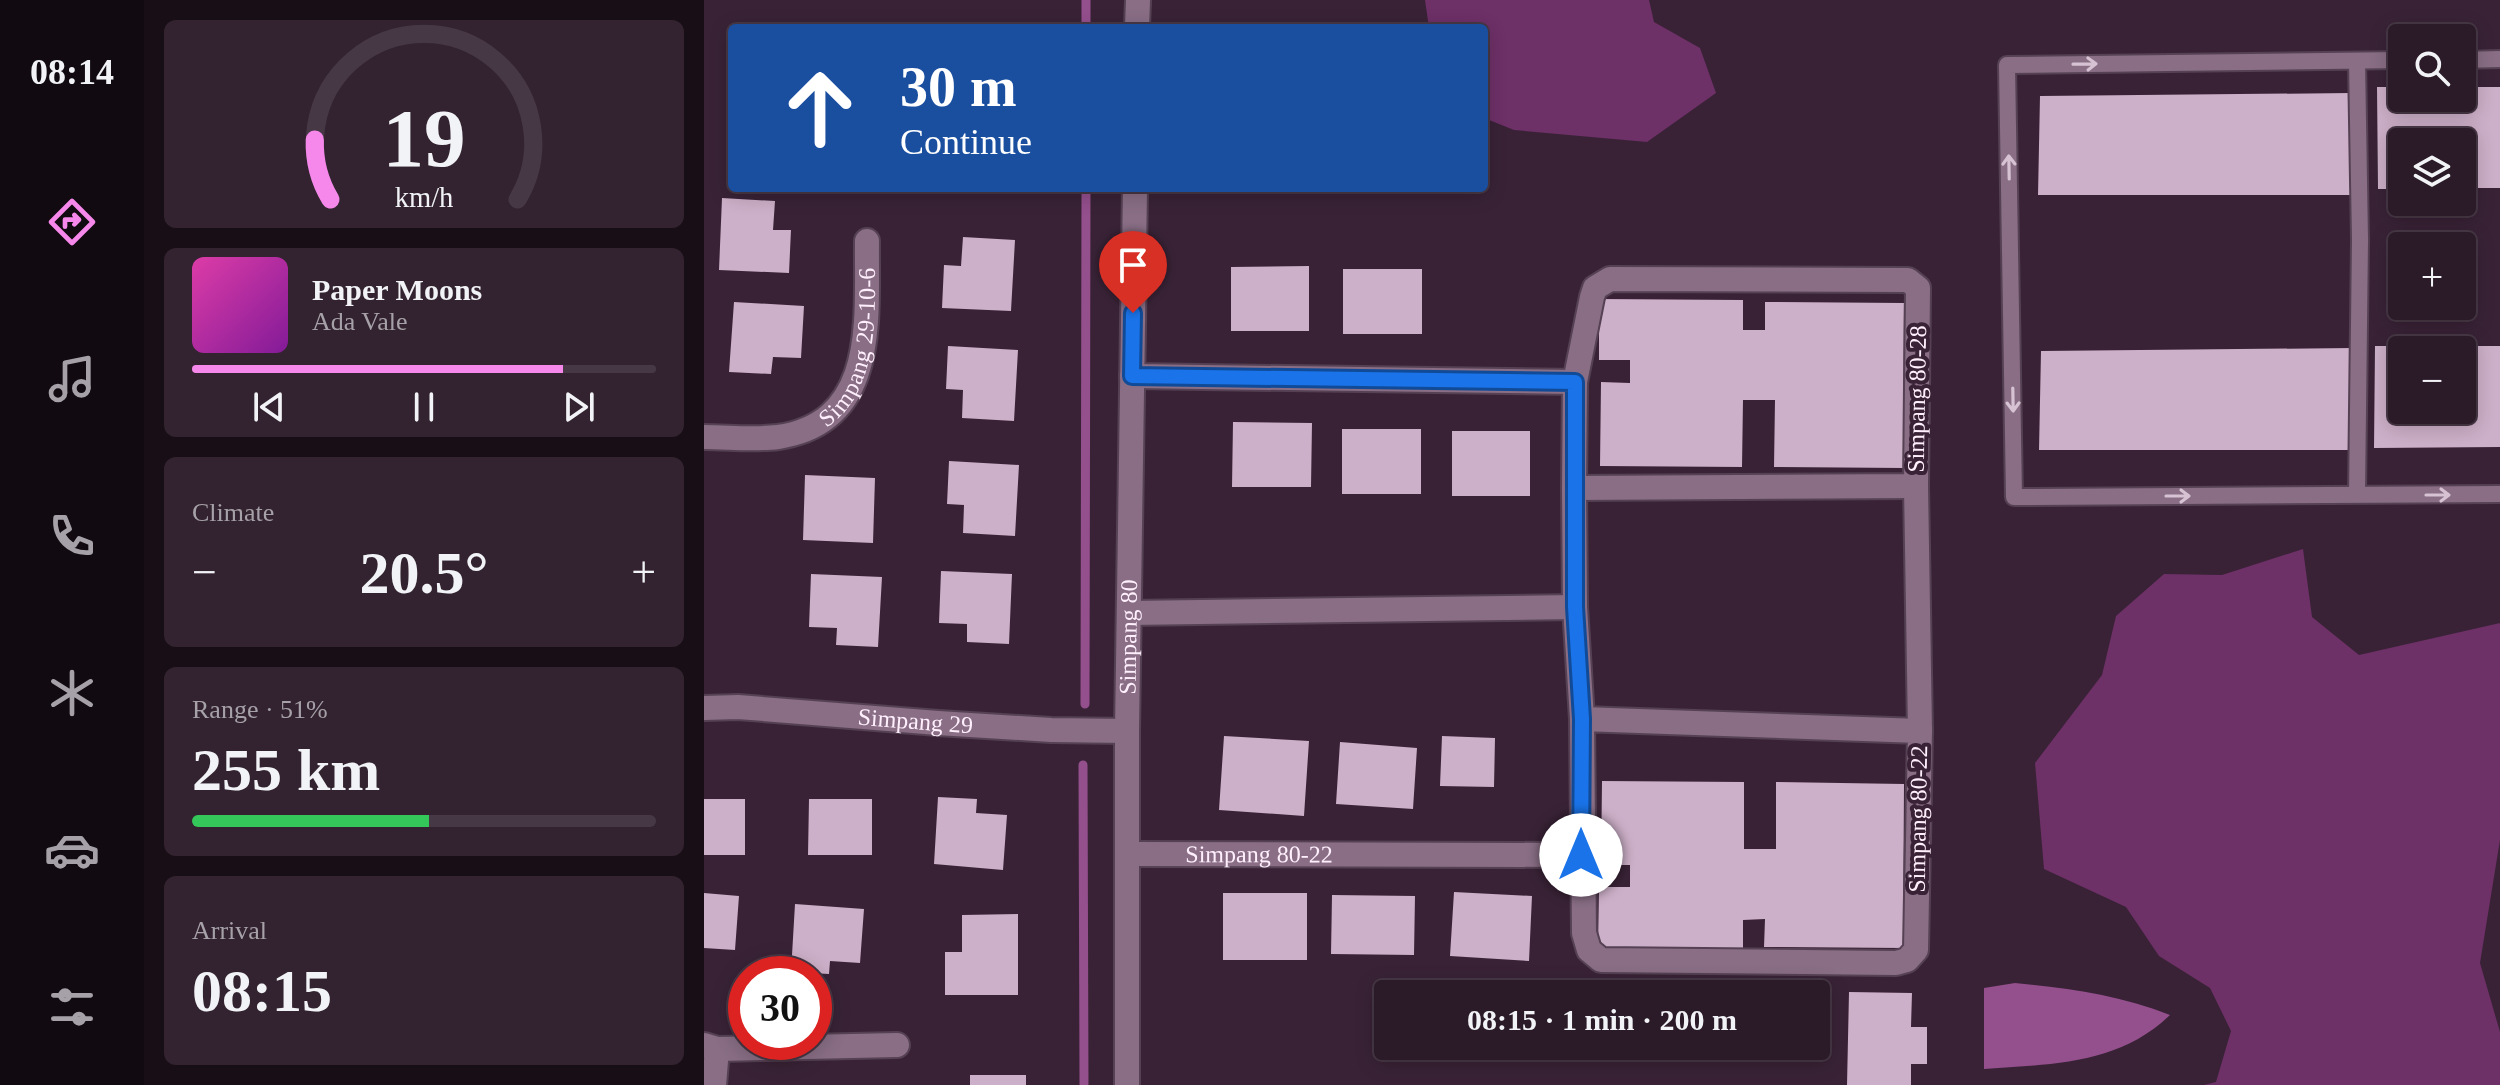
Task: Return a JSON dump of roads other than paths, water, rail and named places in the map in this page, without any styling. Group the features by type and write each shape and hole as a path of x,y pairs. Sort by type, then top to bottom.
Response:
{"street":[{"path":"1137,24 1138,0"},
{"name":"Simpang 80","path":"1127,1085 1127,731 1135,192"},
{"name":"Simpang 29-10-6","path":"704,437 776,437 820,424 837,409 851,390 863,352 867,241"},
{"name":"Simpang 80-28","path":"1610,279 1908,280 1918,288 1916,486 1574,488 1575,382 1595,288 1610,279"},
{"path":"1132,376 1575,382"},
{"path":"1916,486 1920,731"},
{"path":"1574,488 1575,607 1582,719"},
{"path":"1129,613 1575,607"},
{"name":"Simpang 29","path":"704,708 738,707 1051,730 1127,731"},
{"name":"Simpang 80-22","path":"1582,719 1920,731 1916,950 1907,960 1896,963 1601,960 1589,950 1584,933 1582,719"},
{"name":"Simpang 80-22","path":"1127,854 1581,855"},
{"path":"714,1085 711,1047 897,1045"}],"lane":[{"path":"2476,60 2500,59"},
{"path":"2388,60 2007,65 2014,497 2500,494"},
{"path":"2357,61 2360,270 2357,495"}],"waterway":[{"path":"1086,0 1086,24"},
{"path":"1085,704 1086,192"},
{"path":"1083,765 1084,1085"}]}
